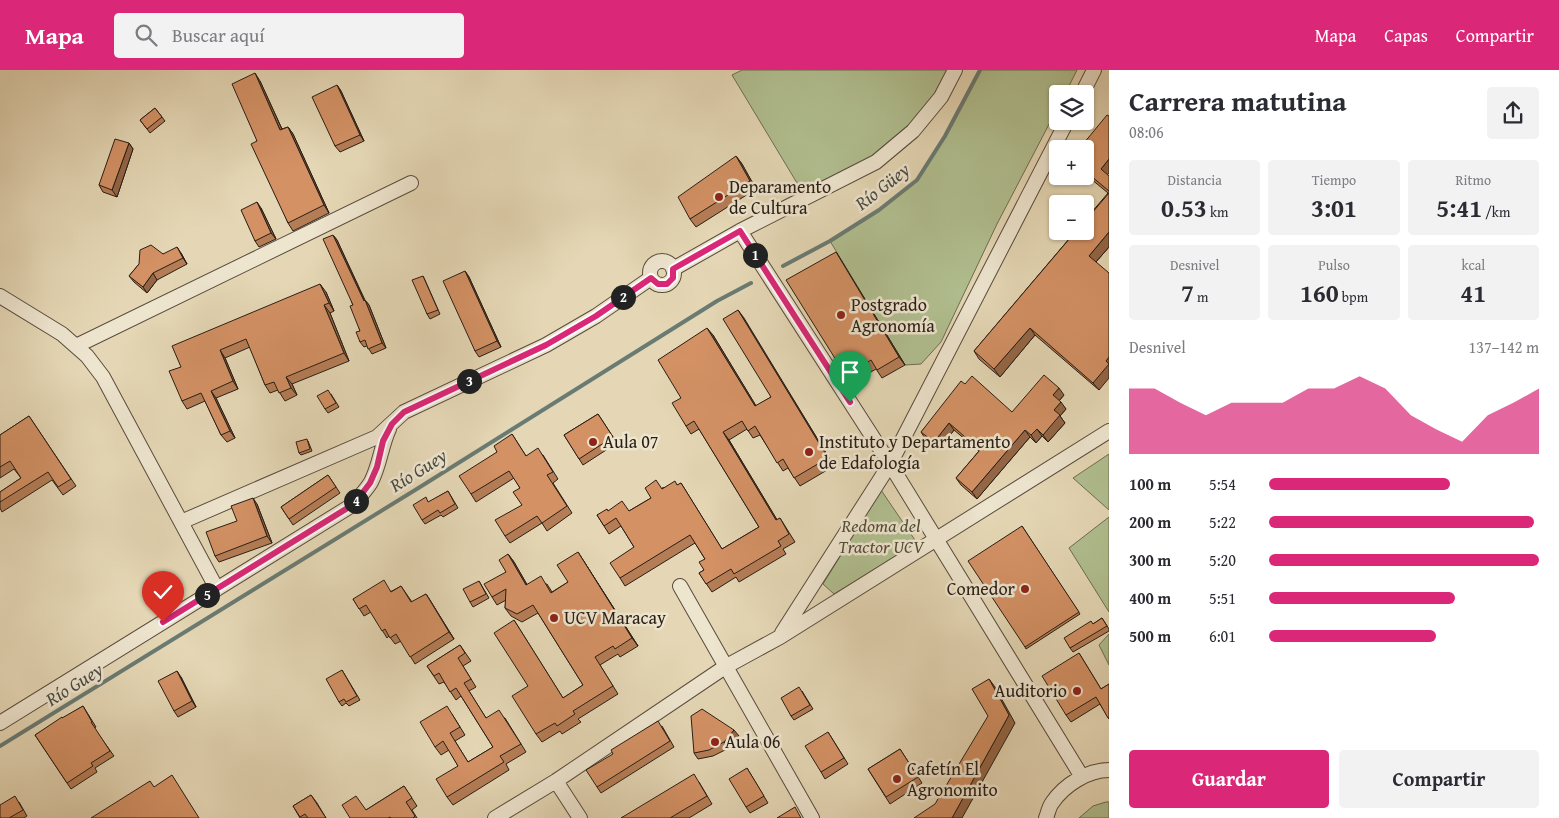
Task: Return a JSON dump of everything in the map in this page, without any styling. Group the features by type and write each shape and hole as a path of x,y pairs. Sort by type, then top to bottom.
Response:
{"lane":[{"path":"181,522 377,437 404,412 546,345 596,316 651,278 653,264 667,262 673,269 740,231 876,162 913,131 941,97 955,70"},
{"path":"1086,85 1094,70"},
{"path":"780,637 890,464 1062,130"},
{"path":"76,346 411,183"},
{"path":"740,231 890,464 1082,777"},
{"path":"0,296 62,334 88,356 104,377 217,589"},
{"path":"0,722 354,504 370,483 377,467 383,441 392,424"},
{"path":"495,818 556,781 725,667 780,637 935,538 1109,431"},
{"path":"680,586 812,818"},
{"path":"1046,818 1052,804 1070,784 1082,777 1109,770"},
{"path":"556,781 580,818"}],"green space":[{"path":"742,70 950,70 937,95 911,127 875,159 803,193 732,75"},
{"path":"980,70 1077,70 1070,85 1049,85 1049,124 997,224 941,342 921,364 905,365 830,241 879,210 917,180 945,136"},
{"path":"1109,454 1109,510 1073,478"},
{"name":"Redoma del Tractor UCV","path":"881,490 917,543 834,594 823,584"},
{"path":"1109,517 1109,612 1069,548"},
{"path":"1109,634 1109,665 1099,645"},
{"path":"1109,802 1109,818 1079,818 1093,806"}],"building":[{"path":"255,73 280,130 288,127 324,205 288,223 251,144 257,141 232,84"},
{"path":"337,85 360,135 335,146 312,97"},
{"path":"155,108 162,117 147,129 140,120"},
{"path":"1107,115 1109,116 1109,159 1101,169 1109,176 1109,191 1094,178 1094,140 1086,140"},
{"path":"115,139 129,143 112,190 99,185"},
{"name":"Deparamento de Cultura","path":"736,156 750,181 690,219 678,197"},
{"path":"1109,193 1109,232 1089,256 1109,273 1109,357 1106,361 1109,364 1093,383 1030,328 994,369 974,351 1068,240 1094,240 1094,210"},
{"path":"257,202 271,233 255,241 241,210"},
{"path":"333,235 365,300 382,343 368,349 365,340 360,342 356,332 360,331 350,306 353,305 323,239"},
{"path":"151,245 163,254 177,247 183,258 153,273 143,287 129,276 139,264 140,250"},
{"name":"Postgrado Agronomía","path":"836,252 899,357 877,370 871,360 846,376 786,280"},
{"path":"465,271 497,341 475,351 443,281"},
{"path":"423,276 438,310 427,314 412,280"},
{"path":"320,284 329,303 324,305 344,353 286,377 291,388 279,393 274,382 265,385 246,339 220,350 233,381 211,391 230,431 221,435 201,393 182,401 169,371 181,367 172,346"},
{"path":"738,310 828,458 794,478 783,459 777,463 755,426 748,431 742,421 723,432 776,520 780,518 789,534 778,541 781,546 734,574 731,569 706,584 699,573 704,570 699,562 705,559 690,535 620,578 610,563 634,547 616,518 604,526 597,515 607,509 608,511 622,501 629,511 651,498 645,488 656,480 662,489 675,481 677,485 681,483 722,549 759,527 694,421 686,426 672,403 681,398 658,360 707,328 755,406 771,397 723,319"},
{"path":"1044,375 1059,388 1053,395 1061,402 1054,410 1060,415 1043,435 1037,429 1031,435 1025,430 972,492 956,478 980,450 949,423 934,442 921,432 961,381 965,384 972,376 1012,412"},
{"path":"328,390 336,403 325,409 317,396"},
{"name":"Aula 07","path":"598,414 613,437 579,459 564,435"},
{"path":"29,416 71,479 58,487 48,472 0,502 0,492 21,478 10,461 0,467 0,435"},
{"path":"512,434 526,456 538,448 553,472 547,475 567,506 542,523 537,516 505,536 495,520 522,505 513,492 520,488 509,471 471,494 459,476 497,452 494,446"},
{"path":"307,439 310,449 299,453 296,442"},
{"path":"328,475 336,487 289,519 281,507"},
{"path":"448,491 455,504 440,513 438,510 422,520 413,505 426,497 428,502"},
{"path":"253,498 267,536 215,556 206,532 237,521 231,506"},
{"name":"Comedor","path":"1022,526 1079,612 1025,647 968,561"},
{"path":"578,552 632,638 615,649 613,646 595,657 613,686 573,711 575,714 557,726 555,723 536,734 512,696 528,686 494,633 514,620 563,698 583,685 533,605 517,614 505,608 506,589 492,597 484,584 506,572 499,560 508,554 526,585 541,576 551,593 568,582 557,565"},
{"path":"384,580 391,592 401,586 411,602 426,594 449,632 410,657 396,634 390,638 385,629 382,631 366,605 359,609 353,599"},
{"path":"479,581 486,594 470,602 463,589"},
{"path":"1102,618 1107,626 1070,648 1064,638 1091,621 1093,624"},
{"path":"460,645 465,653 458,658 471,679 464,683 486,718 499,710 521,744 500,756 504,762 447,797 436,779 458,766 443,741 435,747 420,722 447,706 460,727 450,733 468,762 493,747 456,688 450,692 439,673 434,676 427,666"},
{"name":"Auditorio","path":"1079,653 1101,689 1109,684 1109,718 1096,697 1066,715 1042,676"},
{"path":"342,670 357,696 346,702 344,699 339,702 326,679"},
{"path":"177,671 192,701 174,711 158,681"},
{"path":"989,679 1009,715 952,818 914,818 935,804 988,716 972,689"},
{"path":"799,687 810,705 791,716 781,698"},
{"path":"83,706 110,751 91,763 93,766 67,783 35,735"},
{"name":"Aula 06","path":"702,709 734,730 724,742 709,750 694,753 691,716"},
{"path":"658,721 670,741 597,787 586,770 613,754 611,750"},
{"path":"828,732 844,758 821,772 805,746"},
{"name":"Cafetín El Agronomito","path":"900,749 918,777 886,797 868,769"},
{"path":"747,768 764,796 746,807 729,779"},
{"path":"694,774 707,796 670,818 621,818"},
{"path":"172,775 199,818 91,818 150,781 154,787"},
{"path":"404,786 412,798 406,802 415,816 413,818 350,818 342,805 356,796 366,810"},
{"path":"311,795 326,818 308,818 305,814 300,817 293,806"},
{"path":"15,796 23,810 9,818 0,818 0,805"},
{"path":"795,807 801,818 777,818"}],"waterway":[{"name":"Río Güey","path":"783,266 830,241 879,210 917,180 945,136 980,70"},
{"name":"Río Guey","path":"0,746 717,301 751,283"}],"place":[{"name":"Deparamento de Cultura","path":"719,197"},
{"name":"Postgrado Agronomía","path":"841,315"},
{"name":"Aula 07","path":"593,442"},
{"name":"Instituto y Departamento de Edafología","path":"809,452"},
{"name":"Comedor","path":"1025,589"},
{"name":"UCV Maracay","path":"554,618"},
{"name":"Auditorio","path":"1077,691"},
{"name":"Aula 06","path":"715,742"},
{"name":"Cafetín El Agronomito","path":"897,779"}],"route":[{"path":"163,622 354,504 370,483 377,467 383,441 392,424 404,412 546,345 596,316 651,278 658,284 667,284 673,278 673,269 740,231 850,402"}]}
